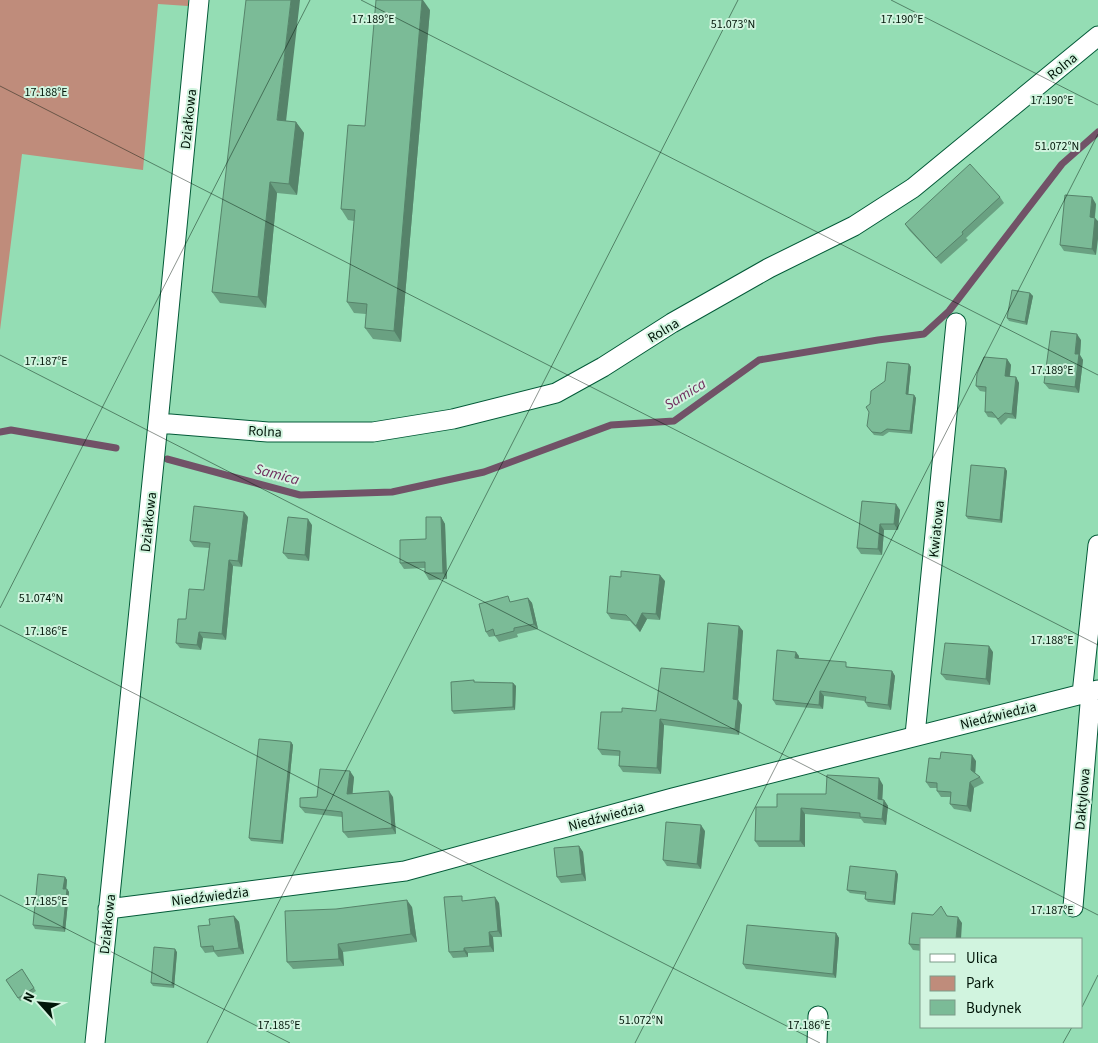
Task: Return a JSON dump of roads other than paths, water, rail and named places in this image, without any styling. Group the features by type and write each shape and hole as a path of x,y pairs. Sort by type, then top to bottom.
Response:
{"street":[{"name":"Działkowa","path":"95,1043 200,0"},
{"name":"Rolna","path":"158,423 268,432 373,432 453,420 556,393 603,367 672,323 770,268 854,226 913,188 1098,36"},
{"name":"Kwiatowa","path":"915,735 956,322"},
{"name":"Daktylowa","path":"1073,907 1090,692 1098,545"},
{"name":"Niedźwiedzia","path":"108,909 405,871 673,798 1090,692"},
{"path":"817,1043 818,1016"}],"waterway":[{"name":"Samica","path":"167,459 300,495 392,492 484,472 611,425 674,421 759,360 924,334 949,311 1062,164 1098,132"},
{"name":"Samica","path":"0,432 11,430 116,448"}]}
